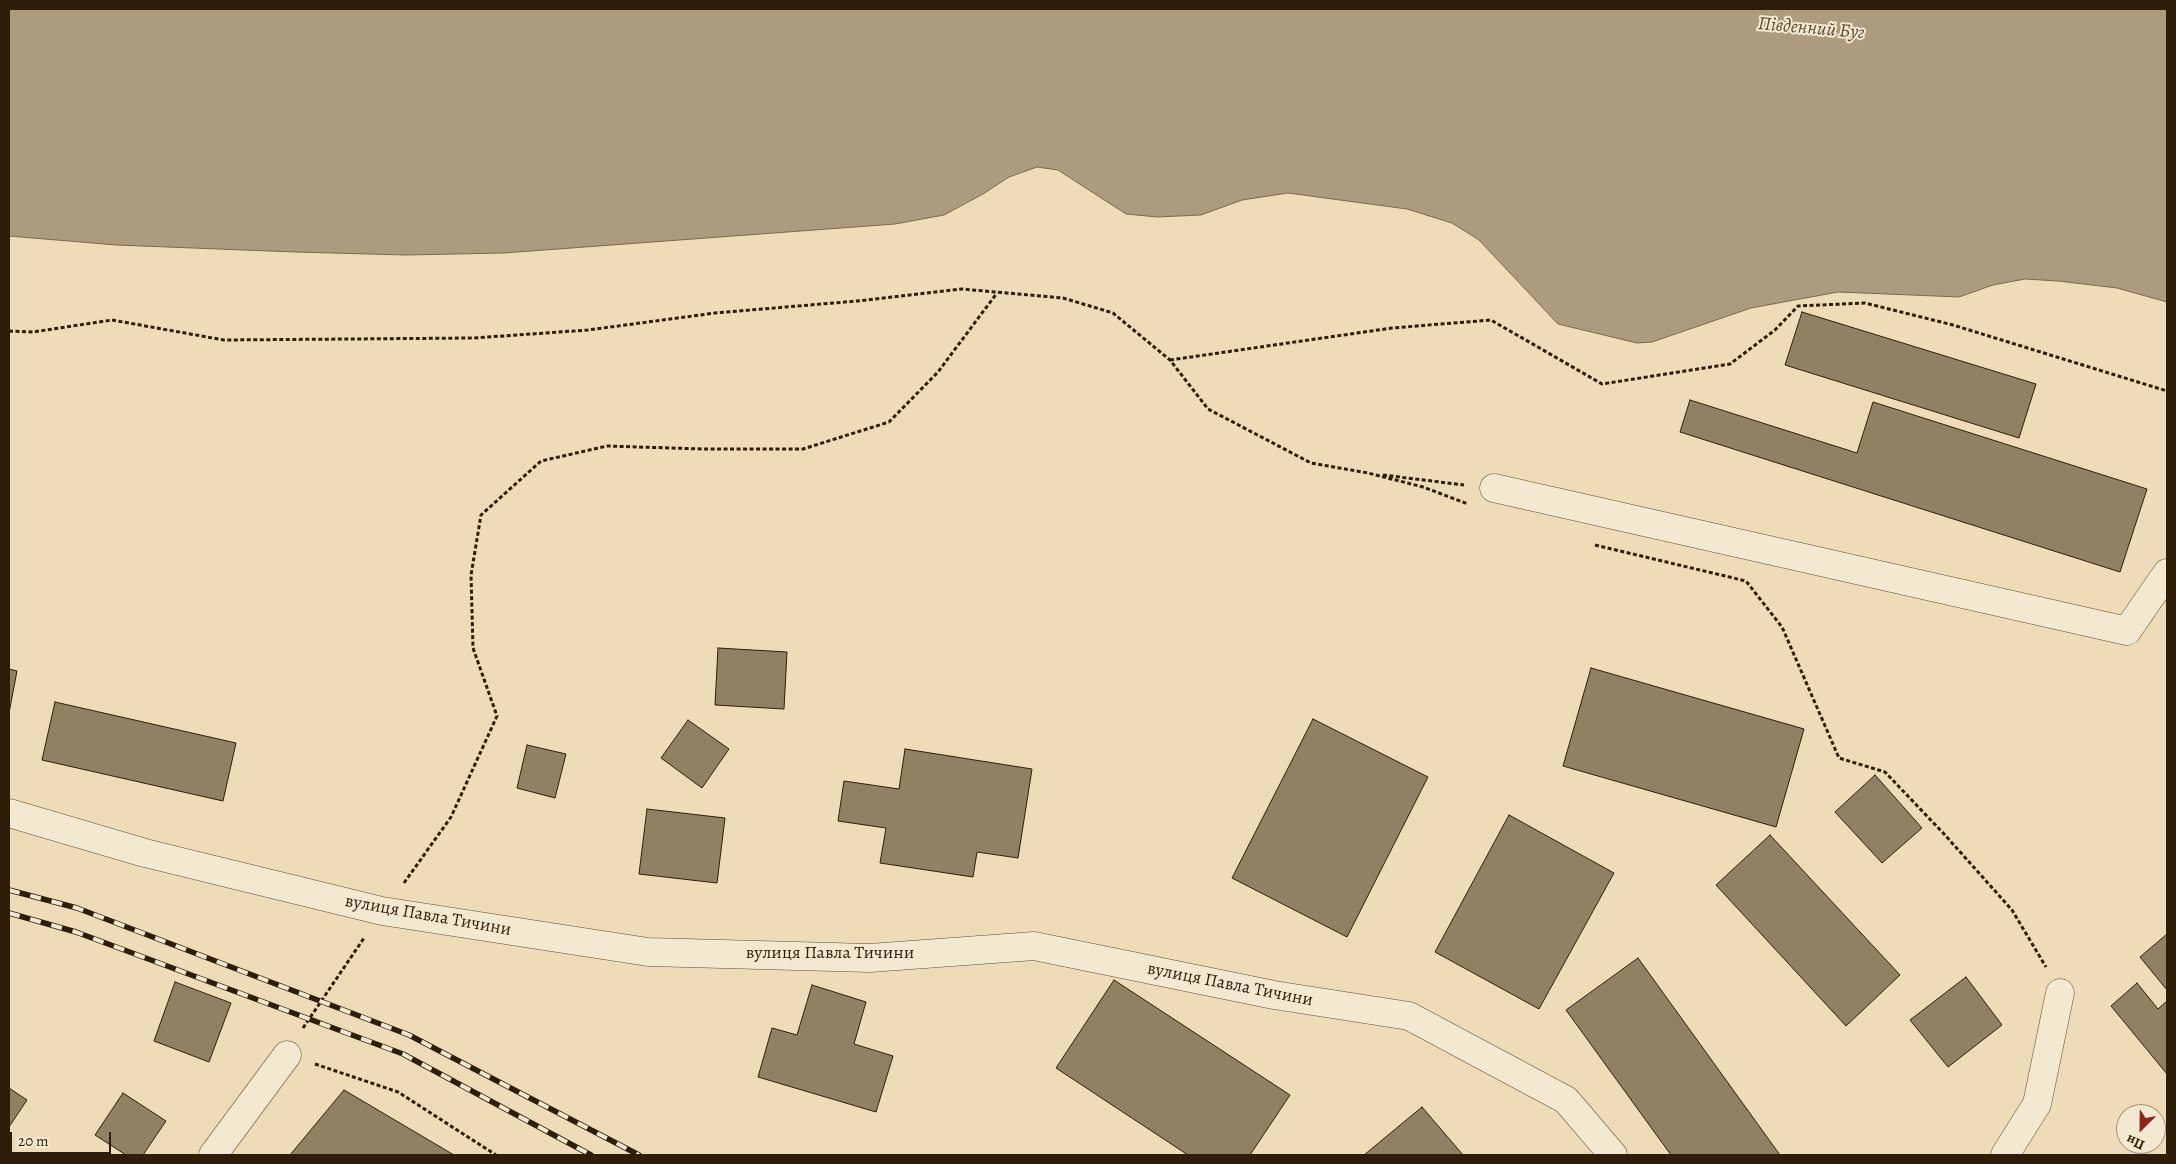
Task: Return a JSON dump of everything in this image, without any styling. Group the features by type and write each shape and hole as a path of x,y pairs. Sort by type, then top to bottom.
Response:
{"street":[{"path":"1494,488 2127,631 2167,573"},
{"name":"вулиця Павла Тичини","path":"9,813 145,853 382,911 648,952 870,958 1034,946 1274,995 1409,1016 1566,1100 1613,1155"},
{"path":"2005,1155 2037,1104 2060,993"},
{"path":"213,1155 286,1055"}],"path":[{"path":"9,332 33,332 112,320 224,340 474,338 588,330 715,313 857,301 962,289 1063,298 1113,313 1170,360 1208,409 1311,464 1368,473 1494,488"},
{"path":"496,1155 398,1092 286,1055 308,1019 382,911 410,876 451,817 497,716 473,648 471,575 481,515 540,461 588,450 606,446 703,450 803,449 889,422 938,372 998,292"},
{"path":"1170,360 1392,328 1491,320 1602,384 1730,364 1775,330 1798,306 1865,303 1954,325 2167,391"},
{"path":"1368,473 1423,487 1475,507"},
{"path":"1593,545 1746,581 1782,627 1839,758 1885,772 1945,835 2012,910 2060,993"}],"water":[{"name":"Південний Буг","path":"9,9 2167,9 2167,302 2117,288 2025,279 1993,285 1959,297 1838,292 1751,308 1652,342 1637,343 1558,324 1479,240 1452,223 1407,209 1288,193 1242,200 1201,215 1157,217 1126,214 1058,170 1037,167 1009,177 983,194 944,215 895,224 504,253 406,255 295,252 116,245 9,236"}],"building":[{"path":"1802,312 2036,384 2019,438 1785,365"},
{"path":"1690,400 1857,453 1873,402 2147,489 2120,572 1680,432"},
{"path":"718,648 787,652 784,709 715,705"},
{"path":"1591,668 1804,729 1776,827 1563,766"},
{"path":"9,669 17,671 9,713"},
{"path":"55,702 236,743 223,801 42,760"},
{"path":"1313,719 1428,777 1347,937 1232,878"},
{"path":"688,720 729,749 702,788 661,758"},
{"path":"527,745 566,754 555,798 517,788"},
{"path":"905,749 1032,769 1018,858 977,852 973,877 880,863 886,828 838,821 844,781 899,789"},
{"path":"1875,775 1922,828 1882,863 1835,812"},
{"path":"647,809 725,818 717,883 639,874"},
{"path":"1509,815 1614,873 1539,1009 1435,952"},
{"path":"1770,835 1900,975 1846,1026 1716,885"},
{"path":"2167,934 2167,990 2140,957"},
{"path":"1638,958 1780,1155 1671,1155 1566,1010"},
{"path":"1966,977 2002,1025 1948,1067 1910,1020"},
{"path":"1114,980 1290,1095 1250,1155 1188,1155 1056,1068"},
{"path":"175,982 231,1003 209,1062 154,1041"},
{"path":"2137,983 2158,1009 2167,1001 2167,1074 2111,1006"},
{"path":"812,985 866,1002 854,1044 893,1056 876,1112 758,1077 772,1028 797,1035"},
{"path":"9,1088 27,1100 9,1127"},
{"path":"344,1090 454,1155 290,1155"},
{"path":"123,1093 166,1121 143,1155 126,1155 95,1135"},
{"path":"1422,1107 1463,1155 1364,1155"}],"railway":[{"path":"9,890 77,908 409,1035 639,1155"},
{"path":"9,913 76,932 403,1054 591,1155"}]}
